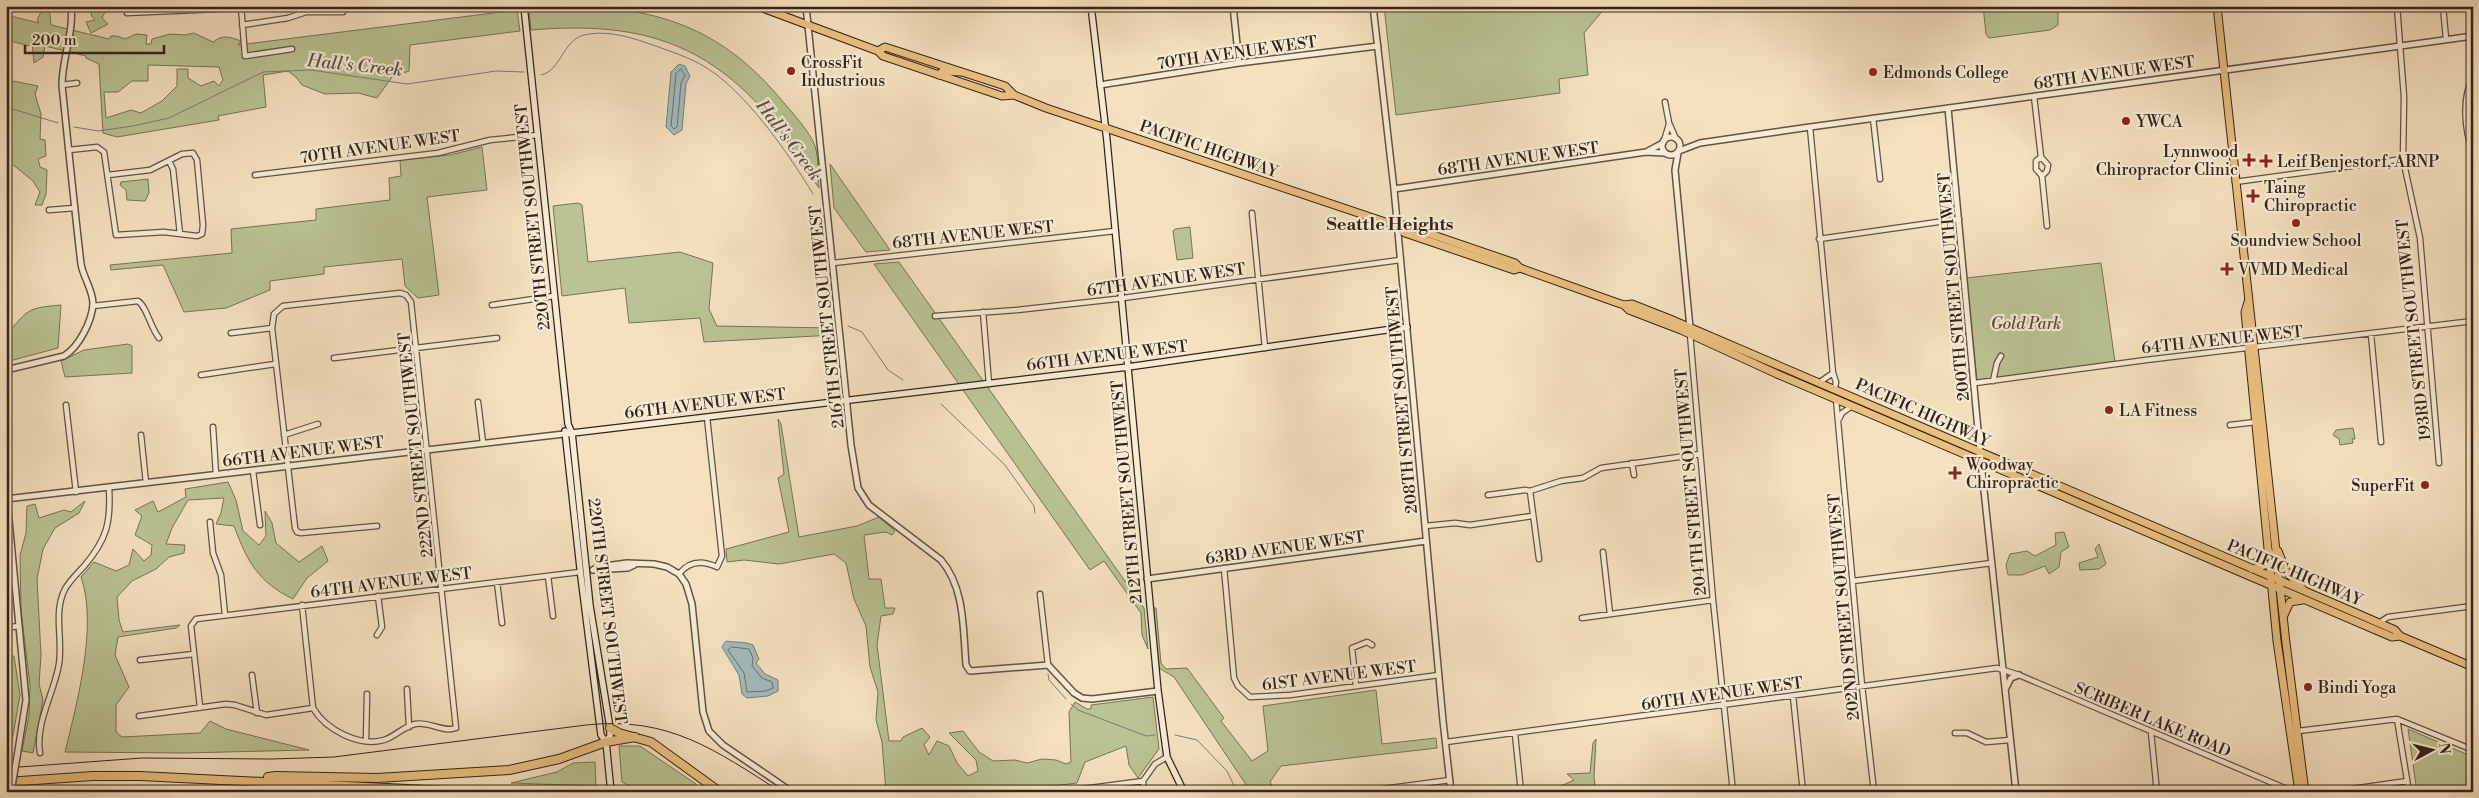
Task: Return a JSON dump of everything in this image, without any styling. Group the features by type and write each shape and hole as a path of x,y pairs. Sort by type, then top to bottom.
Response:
{"highway":[{"path":"610,728 619,733 651,742 720,792"},
{"path":"256,780 276,776 377,778 509,770 559,759 606,742 635,737"},
{"path":"6,784 47,779 140,776 256,780 469,792"}],"main road":[{"name":"220TH STREET SOUTHWEST","path":"524,6 568,424 572,433 593,622 610,728 610,736 606,742"},
{"name":"PACIFIC HIGHWAY","path":"744,6 758,7 878,50 883,56 1002,96 1014,95 1105,128 1397,226 1405,233 1477,259 1498,261"},
{"name":"212TH STREET SOUTHWEST","path":"1091,6 1122,298 1158,691 1167,757 1184,792"},
{"path":"2217,6 2248,302 2245,312 2264,428 2274,518 2272,578 2282,673 2299,792"},
{"name":"PACIFIC HIGHWAY","path":"878,50 884,46 1005,86 1014,95"},
{"path":"939,75 942,72 961,72"},
{"name":"PACIFIC HIGHWAY","path":"1397,226 1404,225 1498,261 1514,270 1519,268 1624,305 1628,310 1690,330 1835,388 1981,453 2280,581 2305,596 2392,636 2400,636 2473,667"},
{"name":"66TH AVENUE WEST","path":"564,434 1128,367 1407,327"},
{"name":"PACIFIC HIGHWAY","path":"1690,330 1853,406 1981,462 2281,590 2305,596 2395,630 2400,636"},
{"path":"2252,348 2256,422 2265,504 2280,581 2305,792"},
{"path":"2256,422 2264,428"},
{"name":"220TH STREET SOUTHWEST","path":"568,424 564,434 587,571 602,735 606,742 611,792"},
{"path":"2259,451 2267,455"},
{"path":"2265,504 2274,518"},
{"path":"2252,569 2265,565 2274,552"},
{"path":"2274,552 2305,596 2290,602 2284,615"},
{"path":"2282,673 2291,682"},
{"path":"2289,723 2298,731"}],"street":[{"path":"6,370 64,356 70,352 78,342 93,306 92,295 83,271 62,85 63,66 72,25 71,6"},
{"path":"242,26 288,18 306,12 343,12 342,6"},
{"name":"216TH STREET SOUTHWEST","path":"806,6 847,401 858,488 869,505 941,560 955,580 961,609 966,664 969,670 972,672 1048,665"},
{"path":"1233,6 1239,63"},
{"name":"208TH STREET SOUTHWEST","path":"1374,6 1394,189 1426,541 1452,792"},
{"name":"193RD STREET SOUTHWEST","path":"2397,6 2404,97 2404,159 2420,238 2426,327 2439,463"},
{"path":"2444,6 2446,39"},
{"path":"127,13 241,7 246,56 292,49"},
{"name":"68TH AVENUE WEST","path":"1679,152 1700,143 2223,69 2473,36"},
{"name":"70TH AVENUE WEST","path":"1100,85 1239,63 1378,46"},
{"path":"2473,77 2466,96 2467,119 2473,151"},
{"path":"62,85 76,83"},
{"path":"2034,96 2041,157 2048,165 2047,171 2042,176"},
{"path":"1665,102 1669,123 1677,140 1679,152 1671,156 1666,154 1663,142 1669,123"},
{"name":"200TH STREET SOUTHWEST","path":"1948,108 1981,462 2016,792"},
{"path":"1873,118 1880,178"},
{"path":"2467,119 2473,118"},
{"path":"1810,127 1819,238 1833,372 1836,382 1835,388"},
{"name":"70TH AVENUE WEST","path":"255,175 438,154 490,140 538,135"},
{"path":"1663,142 1671,137 1677,140"},
{"name":"68TH AVENUE WEST","path":"1677,140 1700,143"},
{"name":"68TH AVENUE WEST","path":"1646,152 1663,142"},
{"path":"69,150 97,147 106,156 108,174 116,235 158,232 200,235 203,231 195,154 188,152 150,170 108,174"},
{"name":"68TH AVENUE WEST","path":"1394,189 1646,152 1666,154"},
{"name":"204TH STREET SOUTHWEST","path":"1679,152 1675,170 1713,600 1733,792"},
{"name":"204TH STREET SOUTHWEST","path":"1666,154 1675,170"},
{"path":"2041,157 2036,161 2036,169 2042,176 2047,226"},
{"path":"2235,182 2404,159"},
{"path":"169,161 173,169 180,234"},
{"path":"49,210 75,208"},
{"path":"1252,213 1265,348"},
{"path":"1819,238 1959,219"},
{"name":"68TH AVENUE WEST","path":"833,263 1115,231"},
{"name":"67TH AVENUE WEST","path":"935,316 1022,310 1122,298 1400,260"},
{"name":"222ND STREET SOUTHWEST","path":"272,328 274,314 283,306 400,293 406,295 411,302 443,589 456,728 450,730 428,724 415,724 409,727"},
{"path":"492,305 554,296"},
{"path":"93,306 134,301 140,302 151,327 159,338"},
{"path":"983,312 989,384"},
{"name":"64TH AVENUE WEST","path":"1975,383 2473,321"},
{"path":"231,334 272,328 297,532 377,526"},
{"path":"2371,334 2381,442"},
{"path":"334,358 496,338"},
{"path":"1993,381 1997,363 2001,356"},
{"path":"201,375 275,364"},
{"path":"1820,382 1833,372"},
{"name":"202ND STREET SOUTHWEST","path":"1836,398 1862,686 1874,792"},
{"path":"478,402 483,443"},
{"path":"66,406 76,492"},
{"path":"1838,420 1842,413 1853,406"},
{"path":"707,417 722,556 717,567 709,564 693,563 685,566 679,574 686,584 692,604 705,723 715,738 792,792"},
{"path":"2230,425 2256,422"},
{"path":"284,435 318,424"},
{"path":"213,427 216,475"},
{"name":"66TH AVENUE WEST","path":"7,499 564,434"},
{"path":"140,435 146,483"},
{"path":"1488,495 1530,491 1561,481 1583,478 1597,469 1700,454"},
{"path":"1632,463 1634,475"},
{"path":"254,471 260,525"},
{"path":"6,488 26,700 11,792"},
{"path":"40,753 38,742 46,706 59,666 60,603 66,588 93,556 108,528 110,514 109,488"},
{"path":"1530,491 1539,559"},
{"path":"1425,526 1455,523 1470,525 1532,516"},
{"path":"210,522 213,553 221,574 225,615"},
{"name":"63RD AVENUE WEST","path":"1147,580 1426,541"},
{"path":"1603,552 1610,614"},
{"name":"64TH AVENUE WEST","path":"194,654 192,621 225,615 587,571 598,567 628,563 634,565 654,564 667,567 679,574"},
{"path":"1853,581 1992,563"},
{"name":"61ST AVENUE WEST","path":"1224,568 1234,678 1244,693 1256,698 1439,675"},
{"path":"6,570 13,570"},
{"path":"548,576 553,616"},
{"path":"497,582 502,623"},
{"path":"1040,594 1048,665 1082,698 1092,699 1158,691"},
{"path":"377,635 382,627 378,596"},
{"path":"1582,618 1713,600"},
{"path":"302,605 313,708 336,730 353,739 366,741 383,740 409,727 407,689"},
{"path":"2378,623 2388,617 2473,606"},
{"path":"6,628 18,626"},
{"path":"1356,686 1352,648 1366,642 1372,645"},
{"path":"140,660 194,654 200,707"},
{"name":"SCRIBER LAKE ROAD","path":"2002,669 2294,792"},
{"name":"60TH AVENUE WEST","path":"1446,742 2002,669"},
{"path":"252,675 257,714"},
{"path":"2005,691 2011,678 2019,675"},
{"path":"366,741 367,694"},
{"path":"1793,696 1803,792"},
{"path":"139,716 230,704 257,714 270,715 313,708"},
{"path":"2397,719 2409,792"},
{"path":"2298,731 2397,719 2473,750"},
{"path":"2151,732 2157,792"},
{"path":"1955,733 1967,733 1986,742 2010,740"},
{"path":"1515,734 1521,792"},
{"path":"1144,792 1143,781 1155,764 1167,757"},
{"path":"1360,792 1450,780"},
{"path":"1060,792 1143,781"},
{"path":"2331,792 2407,781"}],"green space":[{"path":"36,6 49,6 51,25 109,39 111,36 125,39 136,34 147,35 146,44 151,44 152,39 170,34 185,35 194,33 213,42 223,37 233,38 241,41 238,45 517,10 520,31 410,45 409,71 392,77 377,98 358,93 325,94 302,85 288,71 263,75 266,107 218,116 219,120 117,137 103,133 99,64 86,58 86,56 45,46 43,57 34,63 32,43 30,46 6,40 6,15 39,23 37,20 42,10","holes":["148,65 219,67 223,80 219,86 214,81 201,86 188,78 188,69 177,69 177,86 162,101 141,113 131,110 106,118 104,92 118,92 132,81 148,81"]},
{"path":"93,6 101,6 105,12 102,18 108,24 91,33 86,22 95,20 91,15"},
{"path":"559,6 626,10 656,16 710,38 736,55 760,77 792,112 810,136 817,156 819,188 764,111 739,86 713,66 686,50 658,39 629,32 566,28 531,30 529,9"},
{"path":"1384,6 1625,6 1604,9 1584,33 1588,75 1559,79 1560,93 1396,115"},
{"path":"1983,6 2058,6 2058,25 2050,30 1989,38 1986,34"},
{"path":"13,81 38,86 35,94 41,114 40,139 45,140 46,156 38,159 40,167 47,170 46,194 42,205 35,205 40,192 33,181 11,163 6,169 6,84"},
{"path":"482,147 487,190 427,197 439,295 418,298 405,286 402,259 324,267 324,274 270,281 270,290 226,308 184,312 163,265 111,270 110,265 232,253 231,229 316,220 316,209 390,200 389,178 401,176 400,160 450,155"},
{"path":"830,164 890,250 866,252 834,208"},
{"path":"148,179 149,193 145,201 127,200 126,190 120,185 121,182"},
{"path":"578,203 582,205 588,262 680,252 713,263 709,309 717,326 833,328 834,335 704,342 700,318 629,323 625,288 562,296 553,206"},
{"path":"1190,227 1193,258 1177,260 1173,231"},
{"path":"899,262 1144,608 1148,649 1142,635 1141,613 1104,561 1090,570 874,264"},
{"name":"Gold Park","path":"2101,263 2115,362 1977,381 1966,278"},
{"path":"61,305 58,348 6,362 6,331 9,332 30,311 42,307"},
{"path":"128,344 132,346 132,373 65,377 61,361 84,350"},
{"path":"778,419 781,424 799,537 857,526 879,517 895,531 892,535 886,532 864,535 869,579 881,579 885,608 895,608 893,614 881,616 877,645 889,741 901,741 903,737 922,728 930,737 924,745 929,755 937,741 949,746 957,763 968,776 978,771 976,760 949,733 963,731 979,752 993,761 1015,760 1027,763 1042,759 1056,760 1066,764 1071,762 1069,712 1075,702 1087,709 1091,709 1091,705 1153,697 1159,749 1138,778 1129,765 1126,746 1085,762 1077,783 1004,792 886,792 882,742 876,720 878,692 870,667 866,626 854,599 846,563 834,554 779,564 744,560 727,562 726,549 789,532 778,478 784,474"},
{"path":"2353,428 2355,439 2352,439 2353,443 2340,445 2339,439 2333,435 2336,430"},
{"path":"228,482 236,500 243,531 259,545 266,536 265,511 272,523 276,543 299,562 322,546 328,561 307,578 293,599 262,578 249,560 234,526 216,524 221,513 224,498 188,500 172,528 166,544 185,545 184,553 169,557 156,569 132,581 117,597 119,620 123,632 180,625 176,628 118,637 115,655 129,687 116,705 116,732 122,737 200,733 210,721 226,729 309,750 184,753 65,752 80,688 87,641 86,596 81,577 94,562 116,571 129,565 133,549 144,561 151,555 152,545 135,535 142,516 135,510 153,501 158,512 186,497 185,489"},
{"path":"85,501 79,513 55,528 43,549 37,579 41,655 39,684 43,700 33,753 22,751 29,716 30,686 21,610 20,555 26,533 27,506 35,504 39,518 64,510 71,512"},
{"path":"2064,532 2069,547 2061,552 2059,567 2049,574 2045,566 2022,575 2008,575 2006,565 2010,554 2027,551 2035,556 2056,545 2055,533"},
{"path":"2099,544 2106,564 2099,569 2080,570 2079,563 2098,557 2095,549"},
{"path":"1153,608 1156,608 1161,663 1166,669 1187,668 1224,718 1221,721 1252,761 1268,751 1263,706 1376,690 1382,744 1436,738 1437,748 1281,766 1270,782 1276,792 1251,792 1174,677 1159,668"},
{"path":"6,656 14,656 20,695 9,759 6,758"},
{"path":"2408,729 2473,757 2473,785 2417,792"},
{"path":"1596,739 1594,777 1596,792 1553,792 1552,790 1574,780 1567,774 1590,773 1593,743"},
{"path":"619,746 640,746 696,784 695,792 639,789 622,782"},
{"path":"595,762 596,786 511,783 557,772 573,763"}],"water":[{"path":"679,64 685,66 690,76 686,84 682,130 674,135 666,127 671,72"},
{"path":"726,641 753,645 759,659 756,663 765,674 778,680 778,691 768,696 747,698 742,694 739,675 722,647"}],"waterway":[{"name":"Hall's Creek","path":"541,75 553,68 566,49 577,38 599,33 616,34 632,38 687,58 716,74 748,104 778,141 813,194"},
{"name":"Hall's Creek","path":"74,127 98,131 169,118 263,72 311,70 407,84 496,71 524,72"},
{"name":"Hall's Creek","path":"6,107 58,123"},
{"name":"Hall's Creek","path":"816,212 823,231 828,307"},
{"name":"Hall's Creek","path":"848,326 862,332 888,370 903,380"},
{"name":"Hall's Creek","path":"941,404 1005,465 1034,506 1035,513"},
{"name":"Hall's Creek","path":"1048,674 1049,680 1066,699"},
{"name":"Hall's Creek","path":"1071,704 1078,710 1146,736 1155,735"},
{"name":"Hall's Creek","path":"1175,735 1197,740 1227,771 1237,792"}],"tram line":[{"path":"6,768 142,758 272,759 334,757 586,725 616,724 642,726 667,731 690,739 712,750 781,792"}],"place":[{"name":"CrossFit Industrious","path":"791,71"},
{"name":"Edmonds College","path":"1873,72"},
{"name":"YWCA","path":"2126,121"},
{"name":"Lynnwood Chiropractor Clinic","path":"2249,160"},
{"name":"Leif Benjestorf, ARNP","path":"2266,161"},
{"name":"Taing Chiropractic","path":"2253,196"},
{"name":"Soundview School","path":"2296,223"},
{"name":"VVMD Medical","path":"2227,269"},
{"name":"LA Fitness","path":"2109,410"},
{"name":"Woodway Chiropractic","path":"1955,473"},
{"name":"SuperFit","path":"2425,485"},
{"name":"Bindi Yoga","path":"2308,687"}],"district":[{"name":"Seattle Heights","path":"1390,224"}]}
